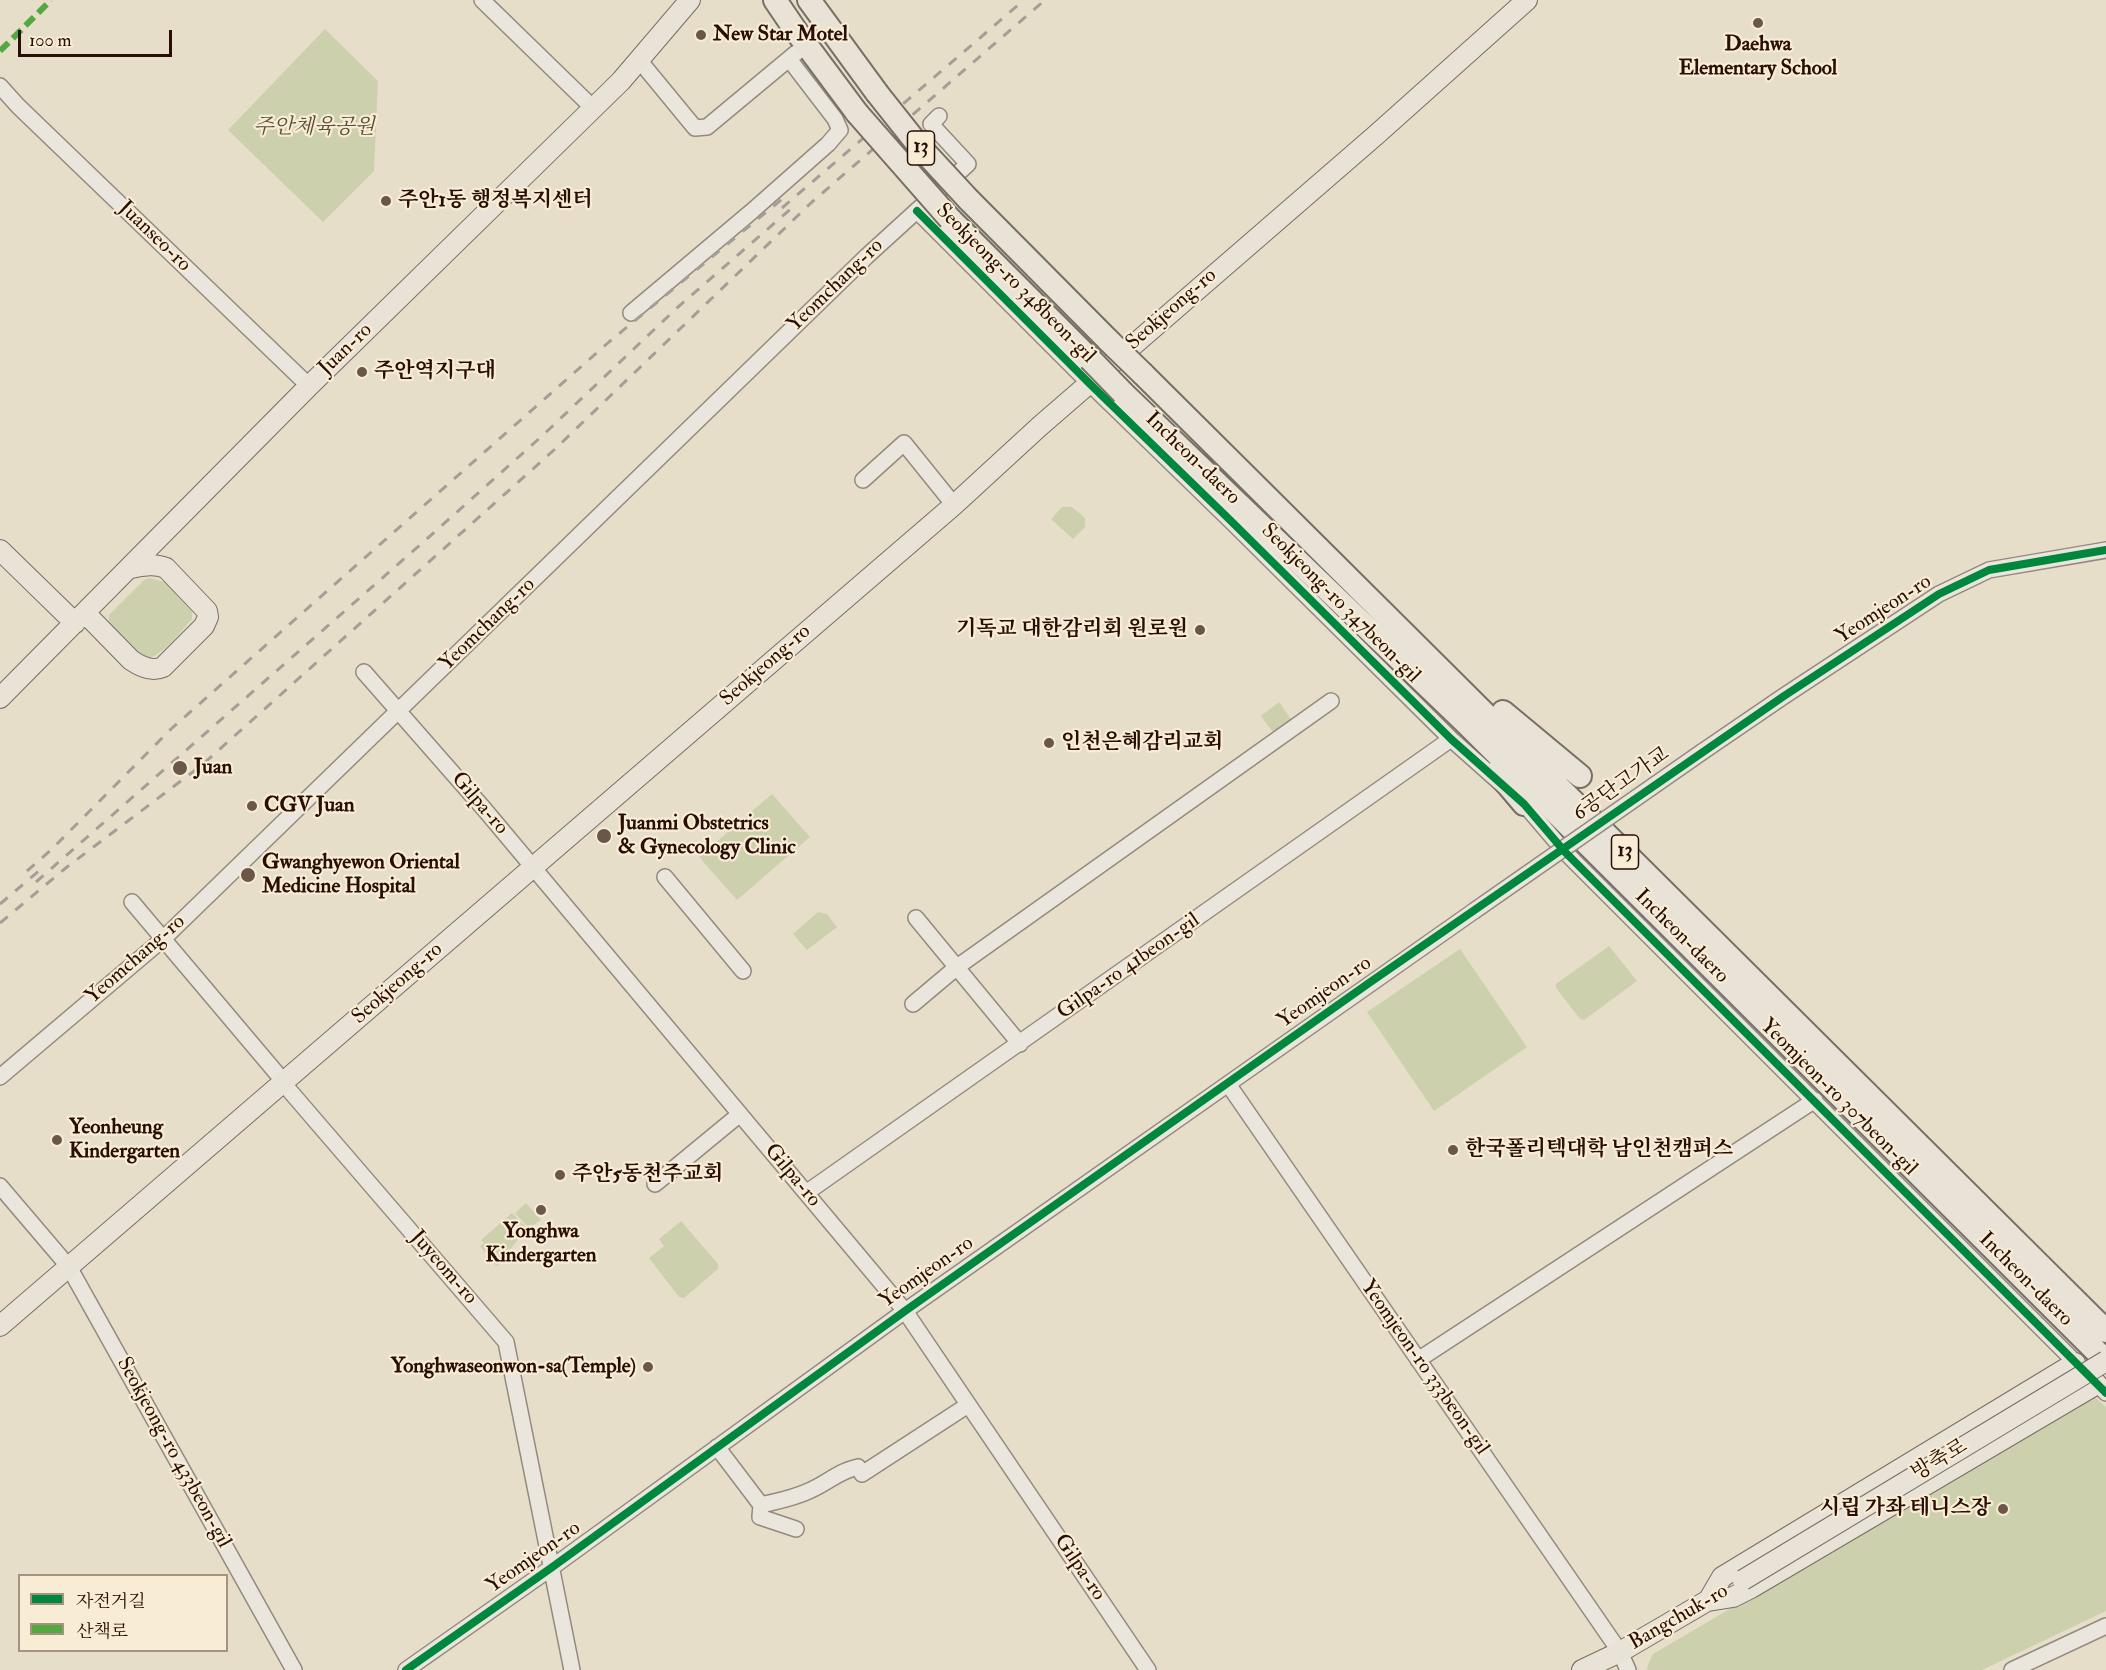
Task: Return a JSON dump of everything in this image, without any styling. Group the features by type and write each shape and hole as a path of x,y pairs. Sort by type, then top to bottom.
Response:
{"highway":[{"name":"13","path":"775,0 798,52"},
{"name":"Incheon-daero","path":"809,0 919,146 969,200 1143,374 1383,627 2106,1361"},
{"name":"Incheon-daero","path":"798,52 857,113 950,219 1123,393 1383,627 2106,1331"},
{"path":"1383,627 1580,776"},
{"path":"1383,627 1418,689 1489,762 1524,804"}],"main road":[{"name":"Juan-ro","path":"0,698 309,386 593,108 639,60 690,0"},
{"name":"Seokjeong-ro","path":"0,1326 954,505 1089,383 1376,135 1527,0"},
{"path":"0,550 131,660 139,666 158,669 204,626 208,617 207,611 166,568 151,565 130,568"},
{"name":"방축로","path":"1743,1580 2106,1361"},
{"path":"1708,1601 1733,1597 1751,1588 2091,1378"},
{"path":"1708,1601 1722,1577 2091,1378"},
{"name":"Bangchuk-ro","path":"1582,1670 1624,1661 1708,1601 1743,1580"}],"street":[{"path":"482,0 593,108"},
{"path":"631,313 751,212 828,144 840,130 798,52 706,127 700,129 695,128 639,60"},
{"name":"Juanseo-ro","path":"0,86 18,106 309,386"},
{"name":"Yeomchang-ro","path":"0,1077 163,939 766,353 968,164 931,124 939,116"},
{"name":"Seokjeong-ro 348beon-gil","path":"917,211 1089,383"},
{"name":"Seokjeong-ro 347beon-gil","path":"1089,383 1451,739 1524,804 1565,852"},
{"path":"863,480 904,442 954,505"},
{"name":"Yeomjeon-ro","path":"1702,752 1784,696 1949,590 1989,570 2106,550"},
{"name":"Gilpa-ro","path":"364,672 533,868 904,1311 1148,1670"},
{"path":"914,1004 957,967 1331,701"},
{"name":"Gilpa-ro 41beon-gil","path":"806,1193 1451,739"},
{"name":"6공단고가교","path":"1474,911 1702,752"},
{"name":"Yeomjeon-ro 307beon-gil","path":"1565,852 2091,1378"},
{"path":"665,877 743,971"},
{"name":"Juyeom-ro","path":"132,902 283,1083 506,1342 572,1670"},
{"name":"Yeomjeon-ro","path":"406,1670 552,1568 904,1311 1474,911"},
{"path":"916,918 1020,1044"},
{"name":"Yeomjeon-ro 333beon-gil","path":"1228,1084 1624,1661"},
{"path":"1418,1360 1815,1100"},
{"path":"655,1184 740,1114"},
{"name":"Seokjeong-ro 433beon-gil","path":"0,1186 69,1267 294,1670"},
{"path":"761,1505 792,1498 812,1490 843,1470 858,1467 862,1474 968,1405"},
{"path":"717,1447 761,1505 760,1517 796,1529"},
{"path":"2012,1670 2106,1626"}],"green space":[{"name":"주안체육공원","path":"325,29 378,81 374,171 323,222 228,130"},
{"path":"1062,507 1072,507 1085,518 1085,527 1073,539 1051,519"},
{"path":"149,578 165,582 192,612 192,619 163,650 150,658 143,659 111,628 109,615 144,580"},
{"path":"1279,702 1293,722 1275,735 1261,716"},
{"path":"772,794 810,837 737,900 699,857"},
{"path":"818,912 827,914 837,927 807,950 793,934"},
{"path":"1609,946 1637,981 1584,1020 1580,1019 1556,988 1556,984"},
{"path":"1460,949 1527,1047 1434,1111 1367,1012"},
{"path":"526,1203 541,1220 533,1225 527,1226 515,1213"},
{"path":"512,1213 527,1228 497,1266 485,1257 486,1254 480,1246 484,1243 481,1240"},
{"path":"681,1221 718,1264 718,1269 684,1298 679,1297 649,1258 664,1246 659,1239"},
{"name":"시립 가좌 테니스장","path":"2091,1397 2096,1398 2106,1407 2106,1611 1982,1670 1648,1670 1647,1667 1653,1654"}],"railway":[{"path":"782,208 1024,0"},
{"path":"0,923 67,867 202,765 554,450 812,202 1045,0"},
{"path":"27,871 51,850 171,729 609,342 787,195"},
{"path":"36,882 429,537 542,436 678,307 793,207"},
{"path":"0,904 41,869"}],"marked path":[{"path":"0,51 51,0"}],"cycle path":[{"path":"917,211 1451,739 1524,804 1565,852 2106,1393"},
{"path":"406,1670 551,1568 905,1311 1369,983 1784,696 1939,594 1989,570 2106,550"}],"place":[{"name":"Daehwa Elementary School","path":"1758,23"},
{"name":"New Star Motel","path":"701,35"},
{"name":"주안1동 행정복지센터","path":"386,201"},
{"name":"주안역지구대","path":"362,372"},
{"name":"기독교 대한감리회 원로원","path":"1200,630"},
{"name":"인천은혜감리교회","path":"1049,743"},
{"name":"Juan","path":"180,768"},
{"name":"CGV Juan","path":"252,806"},
{"name":"Juanmi Obstetrics & Gynecology Clinic","path":"604,836"},
{"name":"Gwanghyewon Oriental Medicine Hospital","path":"248,875"},
{"name":"Yeonheung Kindergarten","path":"57,1140"},
{"name":"한국폴리텍대학 남인천캠퍼스","path":"1453,1150"},
{"name":"주안5동천주교회","path":"560,1175"},
{"name":"Yonghwa Kindergarten","path":"541,1210"},
{"name":"Yonghwaseonwon-sa(Temple)","path":"648,1367"},
{"name":"시립 가좌 테니스장","path":"2003,1509"}]}
